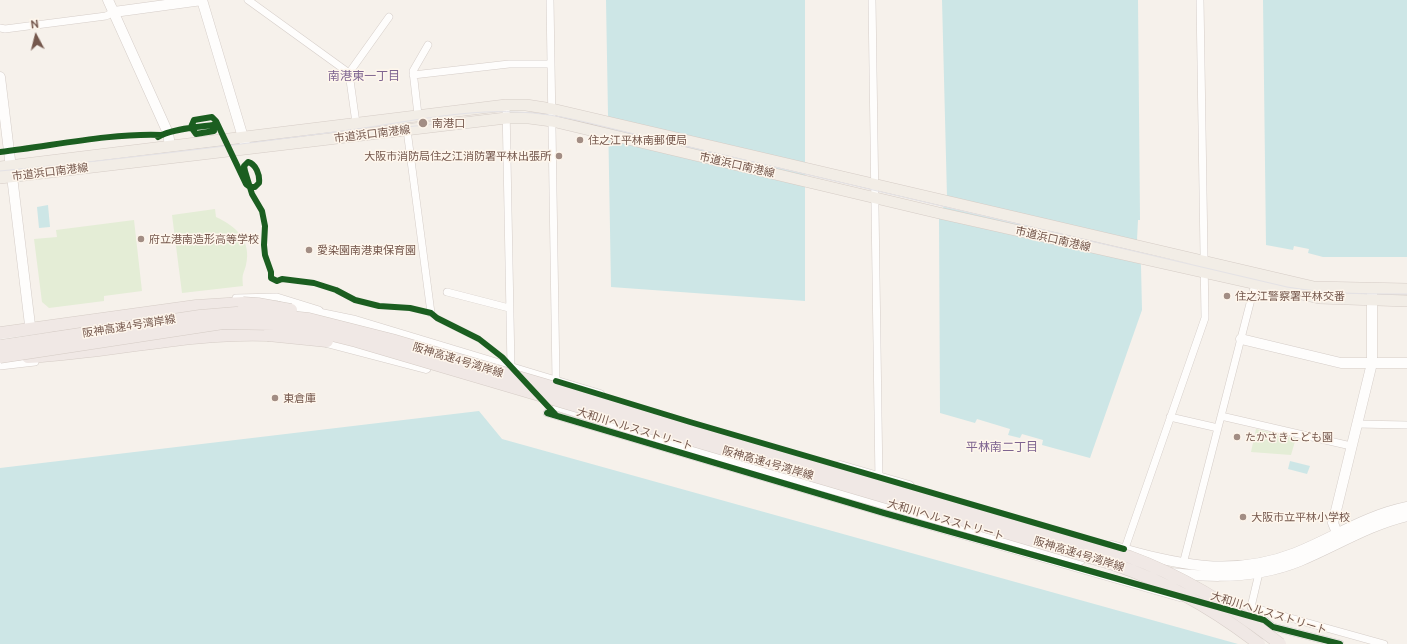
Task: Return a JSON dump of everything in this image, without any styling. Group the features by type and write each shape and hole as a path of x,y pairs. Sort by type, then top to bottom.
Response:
{"highway":[{"path":"0,333 196,306 243,303 275,306 392,340"},
{"name":"阪神高速4号湾岸線","path":"0,346 200,316 236,313 271,314 309,319 392,340 1130,557 1167,572 1198,588 1256,626 1280,644"},
{"name":"阪神高速4号湾岸線","path":"0,358 191,327 241,323 275,324 312,330 1113,564 1156,580 1190,597 1211,609 1259,644"},
{"path":"15,358 93,351 186,338 246,335 322,340 401,355"}],"main road":[{"name":"市道浜口南港線","path":"0,178 8,170 170,146 506,105 526,105 552,109 1140,247 1256,284 1319,298 1407,301"},
{"name":"市道浜口南港線","path":"8,170 246,149 506,118 529,118 552,121 939,213 1143,259 1203,267 1314,287 1407,289"}],"street":[{"path":"108,0 168,132 170,146"},
{"path":"0,28 5,29 106,16 114,12 202,0 246,149"},
{"path":"248,0 349,72"},
{"path":"542,401 556,381 550,0"},
{"path":"872,0 874,197 880,477 874,500"},
{"path":"1118,567 1205,318 1200,0"},
{"path":"356,123 349,72 389,17"},
{"path":"418,116 413,71 428,45"},
{"path":"413,75 509,64 551,64"},
{"path":"0,77 8,170 30,325"},
{"path":"506,105 511,368"},
{"path":"407,130 431,312"},
{"path":"1183,564 1256,284"},
{"path":"1337,532 1333,523 1372,363 1372,288"},
{"path":"448,292 510,308"},
{"path":"0,329 260,296 278,296 337,316 683,420 1124,549 1183,564 1232,567 1266,562 1296,553 1368,518 1407,507"},
{"path":"0,339 228,308 275,308 337,316"},
{"path":"0,358 15,358 203,331 260,330 312,338 430,369 542,401 718,456 874,500 1059,555 1118,567 1189,576 1215,577 1259,573 1301,560 1358,533 1407,516"},
{"path":"0,366 230,340 265,339 312,342 430,369"},
{"path":"1241,339 1341,363 1407,363"},
{"name":"大和川ヘルスストリート","path":"547,413 914,522 1264,620 1273,627 1340,644"},
{"path":"1221,416 1351,446"},
{"path":"1170,417 1218,428"},
{"path":"1357,424 1407,425"},
{"path":"1259,573 1251,607 1384,644"}],"green space":[{"path":"215,209 216,217 230,225 241,235 247,249 243,286 182,293 172,215"},
{"path":"134,220 142,291 104,296 104,301 49,308 42,302 34,239 57,237 56,230"},
{"path":"1256,429 1296,438 1291,455 1251,452"}],"water":[{"path":"606,0 805,0 805,301 611,287"},
{"path":"942,0 1138,0 1140,220 1138,220 1137,240 1141,266 1142,310 1090,458 1042,445 1043,440 1022,434 1020,438 1008,435 1010,429 977,419 975,423 940,413 939,219 947,197"},
{"path":"1263,0 1407,0 1407,257 1323,257 1308,253 1309,249 1294,246 1293,250 1266,245"},
{"path":"48,205 50,227 39,228 37,207"},
{"path":"479,411 502,439 1238,644 0,644 0,468"},
{"path":"1290,461 1310,466 1307,474 1288,469"}],"tram line":[{"path":"0,171 214,147 452,115 496,112 532,113 591,123 1287,287 1362,294 1407,294"},
{"path":"388,129 462,121"}],"cycle path":[{"path":"158,137 177,130 184,129 192,128 213,125 214,131 196,134 191,127 194,120 212,117 216,121 246,184 250,187 255,187 259,183 259,177 255,167 248,162 244,166 245,171 252,194 262,211 265,226 265,255 271,272 271,278 277,281 282,279 314,283 336,290 355,300 379,306 410,308 431,313 437,318 479,339 502,357 555,414"},
{"path":"0,152 101,138 162,135"},
{"path":"556,381 690,422 1124,549"},
{"path":"547,413 884,513 1264,620 1273,627 1340,644"}],"place":[{"name":"南港口","path":"423,123"},
{"name":"住之江平林南郵便局","path":"580,140"},
{"name":"大阪市消防局住之江消防署平林出張所","path":"559,156"},
{"name":"府立港南造形高等学校","path":"141,239"},
{"name":"愛染園南港東保育園","path":"309,250"},
{"name":"住之江警察署平林交番","path":"1227,296"},
{"name":"東倉庫","path":"275,398"},
{"name":"たかさきこども園","path":"1237,437"},
{"name":"大阪市立平林小学校","path":"1243,517"}],"district":[{"name":"南港東一丁目","path":"364,76"},
{"name":"平林南二丁目","path":"1002,447"}]}
